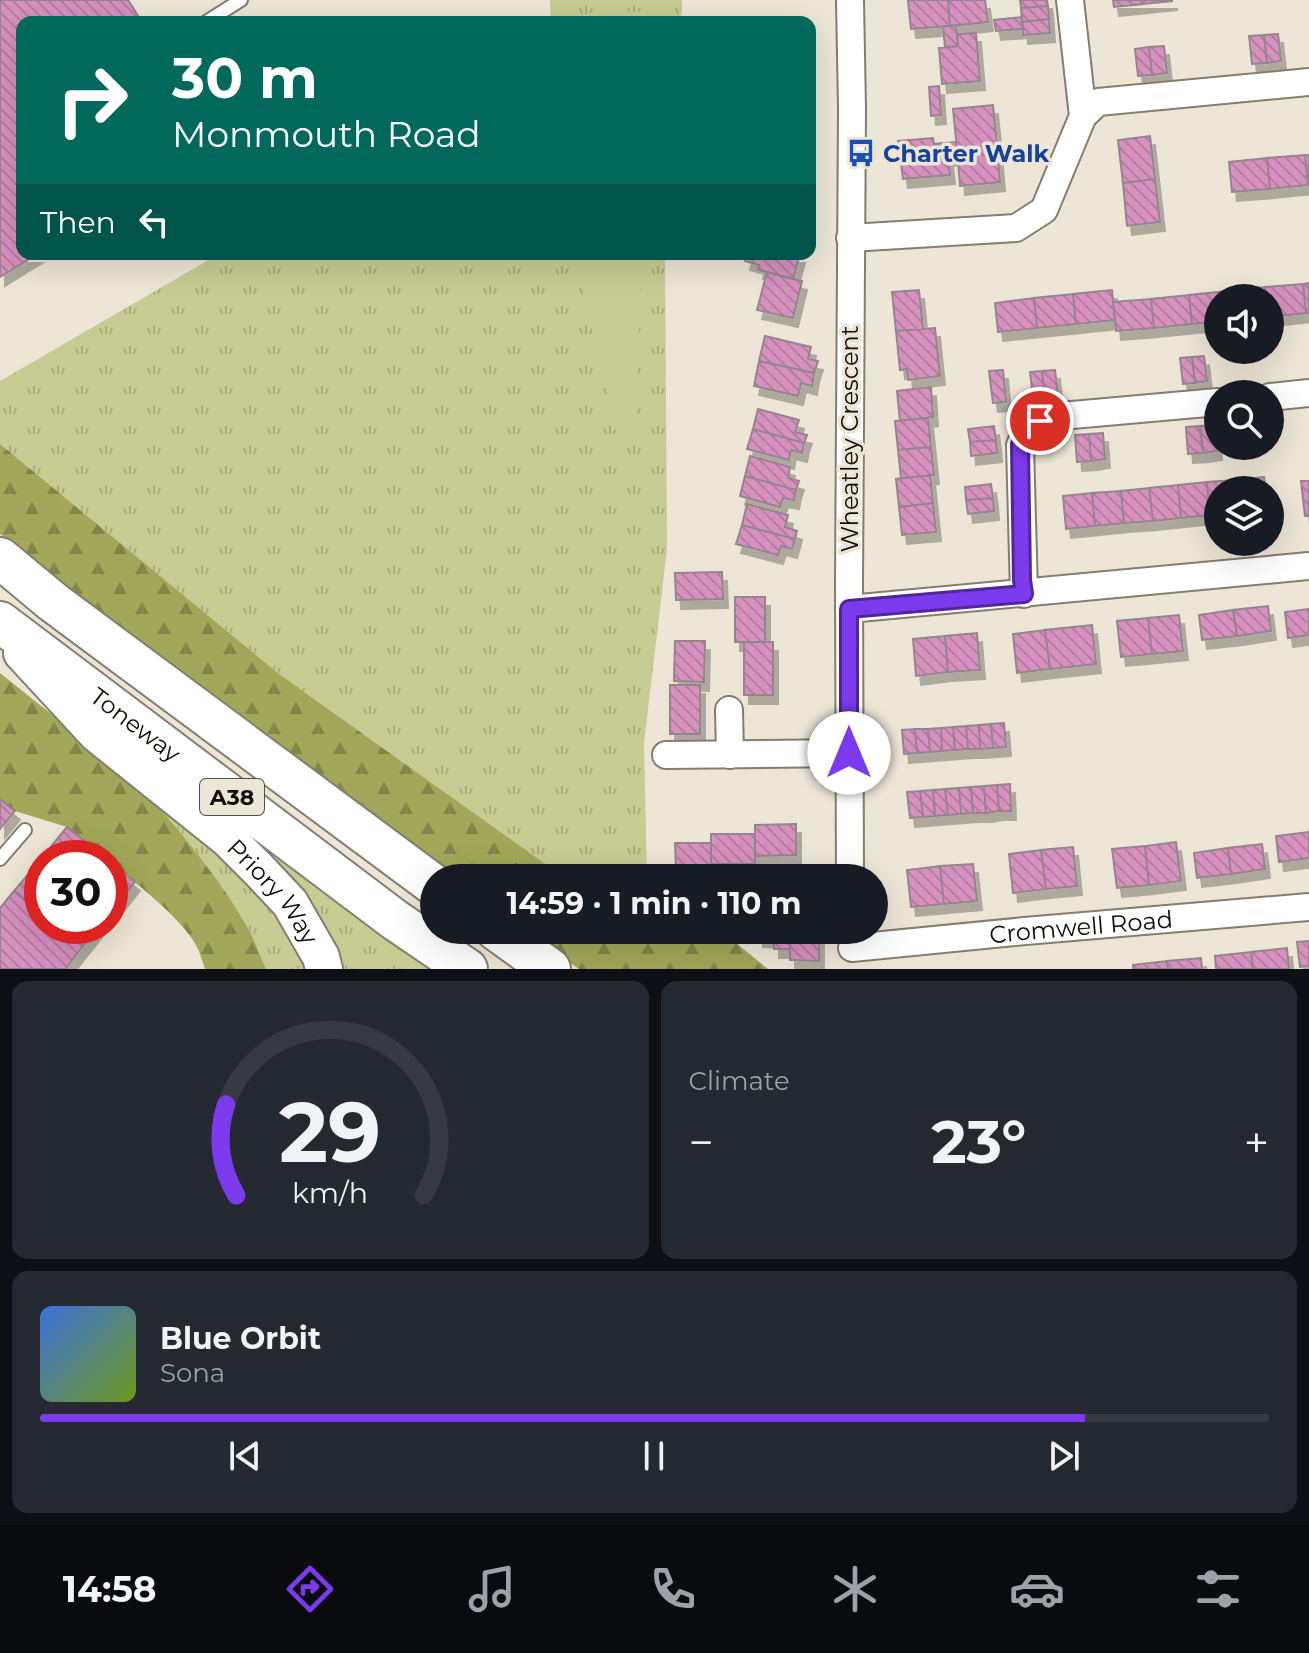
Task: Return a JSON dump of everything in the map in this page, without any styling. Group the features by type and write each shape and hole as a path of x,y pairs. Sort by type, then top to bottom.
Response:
{"main road":[{"name":"Toneway","path":"0,558 53,602 420,875"},
{"name":"Toneway","path":"0,622 395,920 467,969"},
{"path":"515,944 550,969"}],"street":[{"name":"Wheatley Crescent","path":"850,0 850,864"},
{"path":"1070,0 1083,116"},
{"path":"850,238 1016,228 1044,210 1083,116 1098,102 1309,82"},
{"path":"1284,396 1309,393"},
{"path":"1024,594 1020,445 1026,432 1040,421 1061,416 1204,403"},
{"path":"849,609 1309,566"},
{"name":"Priory Way","path":"0,629 97,734 228,839 259,870 290,903 321,957 324,969"},
{"path":"729,710 730,755"},
{"path":"666,755 849,753"},
{"name":"Cromwell Road","path":"852,949 1040,929 1309,907"}],"lane":[{"path":"216,16 241,0"},
{"path":"0,859 25,830"}],"green space":[{"path":"550,0 682,0 681,16 551,16"},
{"path":"673,10 672,16 587,16 587,13"},
{"path":"209,260 665,260 667,549 644,743 647,864 545,864 279,674 0,444 0,381"},
{"path":"575,260 641,260 636,445 620,447"},
{"path":"0,444 279,674 545,864 441,864 319,779 72,593 0,534"},
{"path":"0,673 160,801 158,806 206,865 238,912 251,933 266,969 205,969 196,945 180,924 128,877 128,840 83,840 67,827 15,811 0,799"},
{"path":"160,801 278,907 309,969 266,969 251,933 228,896 158,806"},
{"path":"279,857 436,969 340,969 306,896 276,861"},
{"path":"543,944 737,944 768,969 579,969"}],"building":[{"path":"0,0 128,0 138,16 16,16 16,260 27,260 0,277"},
{"path":"908,0 948,0 950,26 911,29"},
{"path":"948,0 985,0 988,22 950,26"},
{"path":"1020,0 1047,0 1048,6 1021,8"},
{"path":"1113,0 1144,0 1144,4 1114,7"},
{"path":"1144,0 1172,0 1172,1 1144,4"},
{"path":"1048,6 1049,19 1022,22 1021,8"},
{"path":"1022,17 1023,29 996,31 994,20"},
{"path":"1049,19 1050,33 1023,35 1022,22"},
{"path":"956,25 958,46 945,47 943,26"},
{"path":"976,33 980,81 942,84 939,48 958,46 957,34"},
{"path":"1278,34 1281,61 1267,63 1264,35"},
{"path":"1264,35 1267,63 1252,64 1249,36"},
{"path":"1164,46 1167,73 1152,75 1149,47"},
{"path":"1149,47 1152,75 1138,76 1135,49"},
{"path":"939,86 941,115 931,116 929,87"},
{"path":"993,105 997,145 957,149 953,109"},
{"path":"1150,136 1155,179 1123,183 1118,140"},
{"path":"933,138 936,158 948,157 950,175 903,179 898,141"},
{"path":"956,142 958,156 936,158 934,144"},
{"path":"997,145 1000,182 960,186 957,149"},
{"path":"1305,155 1309,155 1309,185 1308,185"},
{"path":"1305,155 1308,185 1270,189 1267,158"},
{"path":"1267,158 1270,189 1232,192 1229,162"},
{"path":"1155,179 1160,222 1127,226 1123,183"},
{"path":"798,260 793,279 758,270 759,265 745,261"},
{"path":"767,272 802,281 793,318 757,310"},
{"path":"1309,283 1309,313 1306,313 1303,284"},
{"path":"1303,284 1306,313 1284,315 1284,286"},
{"path":"919,290 923,329 896,331 892,292"},
{"path":"1112,290 1115,320 1076,324 1073,294"},
{"path":"1204,293 1204,323 1192,324 1189,295"},
{"path":"1073,294 1076,324 1037,328 1034,298"},
{"path":"1189,295 1192,324 1154,328 1151,299"},
{"path":"1034,298 1037,328 998,332 995,303"},
{"path":"1151,299 1154,328 1116,331 1113,302"},
{"path":"935,328 940,376 908,380 907,369 900,370 896,331"},
{"path":"765,336 811,347 808,359 818,361 814,373 759,361"},
{"path":"1204,356 1207,380 1195,383 1192,357"},
{"path":"1192,357 1195,383 1183,384 1180,358"},
{"path":"759,361 814,373 812,386 801,383 798,396 754,386"},
{"path":"1003,370 1006,402 993,403 989,371"},
{"path":"1055,370 1058,396 1045,397 1042,371"},
{"path":"1042,371 1045,397 1033,398 1030,372"},
{"path":"931,387 933,417 900,421 897,391"},
{"path":"758,409 799,420 795,432 807,435 804,443 753,429"},
{"path":"928,418 931,447 898,450 895,421"},
{"path":"994,426 996,440 970,442 968,429"},
{"path":"1200,426 1204,426 1203,453"},
{"path":"1200,426 1203,453 1188,454 1186,427"},
{"path":"753,429 804,443 802,453 791,450 789,460 747,449"},
{"path":"1103,433 1105,459 1091,461 1089,434"},
{"path":"1089,434 1091,461 1077,462 1075,435"},
{"path":"996,440 997,453 971,456 970,442"},
{"path":"931,447 934,475 901,478 898,450"},
{"path":"750,456 790,467 788,478 799,481 796,490 745,476"},
{"path":"930,475 933,503 899,507 896,479"},
{"path":"745,476 796,490 794,500 783,498 780,507 740,496"},
{"path":"1301,481 1309,481 1309,516 1305,516"},
{"path":"1204,482 1204,516 1181,518 1178,485"},
{"path":"991,484 993,498 966,500 965,487"},
{"path":"1178,485 1181,518 1153,521 1149,488"},
{"path":"1149,488 1153,521 1124,523 1121,491"},
{"path":"1121,491 1124,523 1095,526 1092,493"},
{"path":"1092,493 1095,526 1066,529 1063,496"},
{"path":"993,498 994,511 968,514 966,500"},
{"path":"933,503 936,532 902,535 899,507"},
{"path":"747,504 788,515 785,527 797,531 795,539 742,525"},
{"path":"742,525 795,539 792,549 781,546 778,555 736,544"},
{"path":"722,572 723,599 676,600 675,573"},
{"path":"735,597 765,597 765,642 735,642"},
{"path":"1268,606 1271,631 1237,636 1233,610"},
{"path":"1309,609 1309,635 1288,638 1285,612"},
{"path":"1233,610 1237,636 1202,640 1199,615"},
{"path":"1179,615 1183,651 1152,654 1148,618"},
{"path":"1148,618 1152,654 1121,657 1117,621"},
{"path":"1092,625 1096,664 1050,669 1045,630"},
{"path":"1045,630 1050,669 1017,673 1013,634"},
{"path":"977,633 980,670 948,672 945,636"},
{"path":"945,636 948,672 916,676 913,639"},
{"path":"675,641 705,641 704,682 674,681"},
{"path":"744,642 773,642 773,695 744,695"},
{"path":"670,685 700,685 700,734 670,734"},
{"path":"1004,723 1006,747 993,748 991,724"},
{"path":"991,724 993,748 980,749 979,725"},
{"path":"979,725 980,749 968,749 966,726"},
{"path":"966,726 968,749 955,750 953,727"},
{"path":"953,727 955,750 942,751 941,728"},
{"path":"941,728 942,751 930,752 928,729"},
{"path":"915,729 928,729 930,752 917,753"},
{"path":"915,729 917,753 904,754 902,730"},
{"path":"1010,784 1011,811 999,811 997,785"},
{"path":"997,785 999,811 986,813 984,786"},
{"path":"984,786 986,813 973,813 971,787"},
{"path":"971,787 973,813 961,814 959,788"},
{"path":"959,788 961,814 948,815 945,789"},
{"path":"945,789 948,815 935,816 933,790"},
{"path":"933,790 935,816 923,817 920,791"},
{"path":"920,791 923,817 910,818 907,792"},
{"path":"0,799 15,811 0,829"},
{"path":"796,824 796,855 755,856 755,825"},
{"path":"67,827 83,840 56,840"},
{"path":"1309,832 1309,858 1279,862 1276,836"},
{"path":"711,834 755,834 755,864 711,864"},
{"path":"1176,842 1181,881 1149,885 1145,846"},
{"path":"675,843 711,843 711,864 676,864"},
{"path":"1262,844 1265,869 1231,874 1228,848"},
{"path":"1145,846 1149,885 1117,888 1112,849"},
{"path":"1073,847 1077,886 1046,889 1041,850"},
{"path":"1228,848 1231,874 1197,878 1194,853"},
{"path":"1041,850 1046,889 1013,893 1009,854"},
{"path":"973,864 977,901 944,904 940,866"},
{"path":"940,866 944,904 911,907 907,870"},
{"path":"128,876 135,882 128,891"},
{"path":"24,879 24,899 14,891"},
{"path":"14,891 24,899 24,944 83,946 65,969 0,969 0,908"},
{"path":"1309,941 1309,966 1300,967 1297,942"},
{"path":"774,944 790,944 790,949 774,949"},
{"path":"790,944 819,944 819,961 790,960"},
{"path":"1287,948 1289,969 1253,969 1251,952"},
{"path":"1251,952 1253,969 1216,969 1215,956"},
{"path":"1201,958 1202,969 1168,969 1167,961"},
{"path":"1167,961 1168,969 1133,969 1133,965"}],"place":[{"name":"Charter Walk","path":"861,153"}],"route":[{"path":"849,753 849,609 1024,594 1020,445 1026,432 1040,421"}]}
